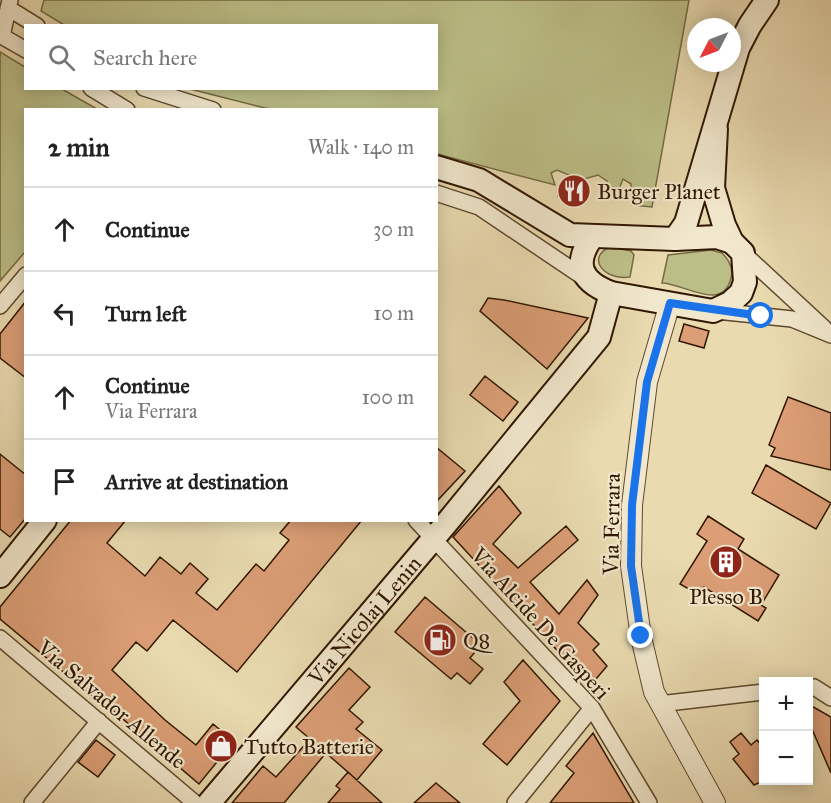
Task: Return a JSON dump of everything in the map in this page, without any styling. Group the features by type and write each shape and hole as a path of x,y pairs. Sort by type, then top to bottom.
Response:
{"main road":[{"path":"675,239 686,223 716,129 738,48 767,0"},
{"path":"593,236 584,248 582,265 586,279 596,288 611,293 713,311 730,303 741,293 745,282 738,248 721,217 714,188 716,129"},
{"path":"438,168 479,180 570,235 675,239 717,237 738,248"},
{"name":"Via Nicolaj Lenin","path":"209,803 433,539 599,337 611,293"},
{"path":"0,576 43,522"}],"street":[{"path":"24,49 1,36 9,4 34,24"},
{"path":"94,90 124,108"},
{"path":"150,90 207,108"},
{"path":"438,194 479,207 586,279"},
{"path":"738,248 831,334"},
{"path":"0,306 24,277"},
{"name":"Via Ferrara","path":"670,303 647,382 632,505 631,566 641,636 659,704 715,803"},
{"path":"713,311 792,319 831,334"},
{"name":"Via Alcide De Gasperi","path":"418,522 592,708 649,803"},
{"name":"Via Salvador Allende","path":"0,638 195,803"},
{"path":"813,687 831,698"},
{"path":"659,704 759,694"},
{"path":"515,803 592,708"},
{"path":"32,803 99,722"}],"green space":[{"path":"44,0 689,0 652,207 632,205 631,184 623,179 619,189 613,187 608,191 605,187 607,181 598,175 581,180 557,170 551,173 555,185 438,154 438,108 265,108 194,90 438,90 438,24 62,24 41,11"},
{"path":"0,52 24,66 24,90 64,90 95,108 24,108 24,253 0,281"},
{"path":"610,247 631,251 634,255 630,277 613,276 601,268 599,257"},
{"path":"711,250 722,253 729,261 731,268 732,274 727,288 720,294 701,294 662,283 668,255"}],"building":[{"name":"Burger Planet","path":"563,180 589,187 585,203 558,196"},
{"path":"488,298 588,318 547,369 480,311"},
{"path":"24,304 24,376 0,358 0,334"},
{"path":"684,324 709,331 704,348 679,341"},
{"path":"485,376 518,402 503,421 470,395"},
{"path":"788,397 831,413 831,470 771,456 775,448 769,445"},
{"path":"438,449 465,471 438,500"},
{"path":"0,454 24,473 24,520 10,537 0,529"},
{"path":"766,465 831,503 816,529 752,493"},
{"path":"499,486 521,513 493,544 518,568 566,526 578,540 530,582 559,614 587,580 598,595 578,623 599,644 593,650 607,666 590,686 453,537"},
{"name":"Plesso B","path":"708,516 744,539 738,549 779,575 761,605 766,608 758,621 704,587 699,595 680,584 707,541 697,534"},
{"path":"69,522 124,522 107,543 145,576 160,557 181,574 190,563 208,579 196,593 217,610 256,564 264,571 289,540 280,533 289,522 360,522 237,672 173,620 147,651 136,642 112,670 165,720 196,745 213,724 234,741 199,784 97,697 96,699 0,619 0,607"},
{"path":"425,597 481,645 470,658 483,669 470,684 457,673 451,679 395,632"},
{"path":"523,660 560,701 507,765 483,744 520,701 504,682"},
{"path":"349,668 370,687 349,710 363,722 356,729 382,750 357,780 326,753 284,803 232,803 263,766 276,777 310,739 296,727"},
{"path":"813,707 831,717 831,773 813,732"},
{"path":"593,733 634,803 550,803 574,773 566,766"},
{"path":"741,733 751,745 757,740 759,742 759,783 754,785 733,759 739,754 730,742"},
{"path":"96,740 115,755 98,777 78,762"},
{"path":"348,772 382,803 328,803 340,789 336,786"},
{"path":"436,783 460,803 414,803"}],"place":[{"name":"Burger Planet","path":"574,191"},
{"name":"Plesso B","path":"726,562"},
{"name":"Q8","path":"440,640"},
{"name":"Tutto Batterie","path":"221,746"}],"route":[{"path":"641,636 631,566 632,505 647,382 670,303 713,311 761,316"}]}
